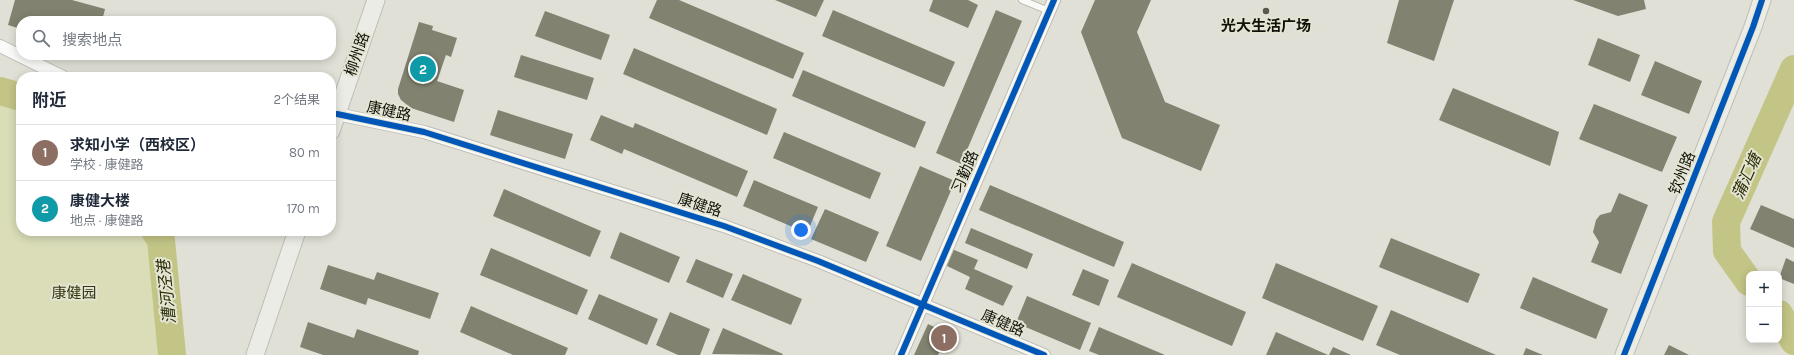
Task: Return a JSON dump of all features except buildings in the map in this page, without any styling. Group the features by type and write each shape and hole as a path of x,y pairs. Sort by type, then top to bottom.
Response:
{"street":[{"name":"柳州路","path":"336,117 376,0"},
{"name":"钦州路","path":"1624,355 1754,26 1762,0"},
{"name":"习勤路","path":"901,355 922,303 1051,6"},
{"path":"0,46 16,54"},
{"path":"28,60 53,72"},
{"name":"康健路","path":"337,114 424,132 724,226 818,260 1044,355"},
{"path":"254,355 295,236"}],"lane":[{"path":"1022,0 1051,6"}],"green space":[{"name":"康健园","path":"0,91 16,96 16,236 158,236 161,240 172,355 0,355"}],"waterway":[{"name":"蒲汇塘","path":"1746,278 1727,251 1726,222 1794,69"},
{"name":"漕河泾港","path":"0,91 16,96"},
{"name":"漕河泾港","path":"158,236 161,240 172,355"},
{"name":"蒲汇塘","path":"1782,319 1794,341"}],"cycle path":[{"path":"901,355 1054,0"},
{"path":"1624,355 1753,27 1762,0"},
{"path":"337,114 424,132 724,226 818,261 1044,355"}],"place":[{"name":"光大生活广场","path":"1266,11"},
{"name":"康健大楼","path":"423,69"},
{"name":"求知小学（西校区）","path":"944,338"}]}
